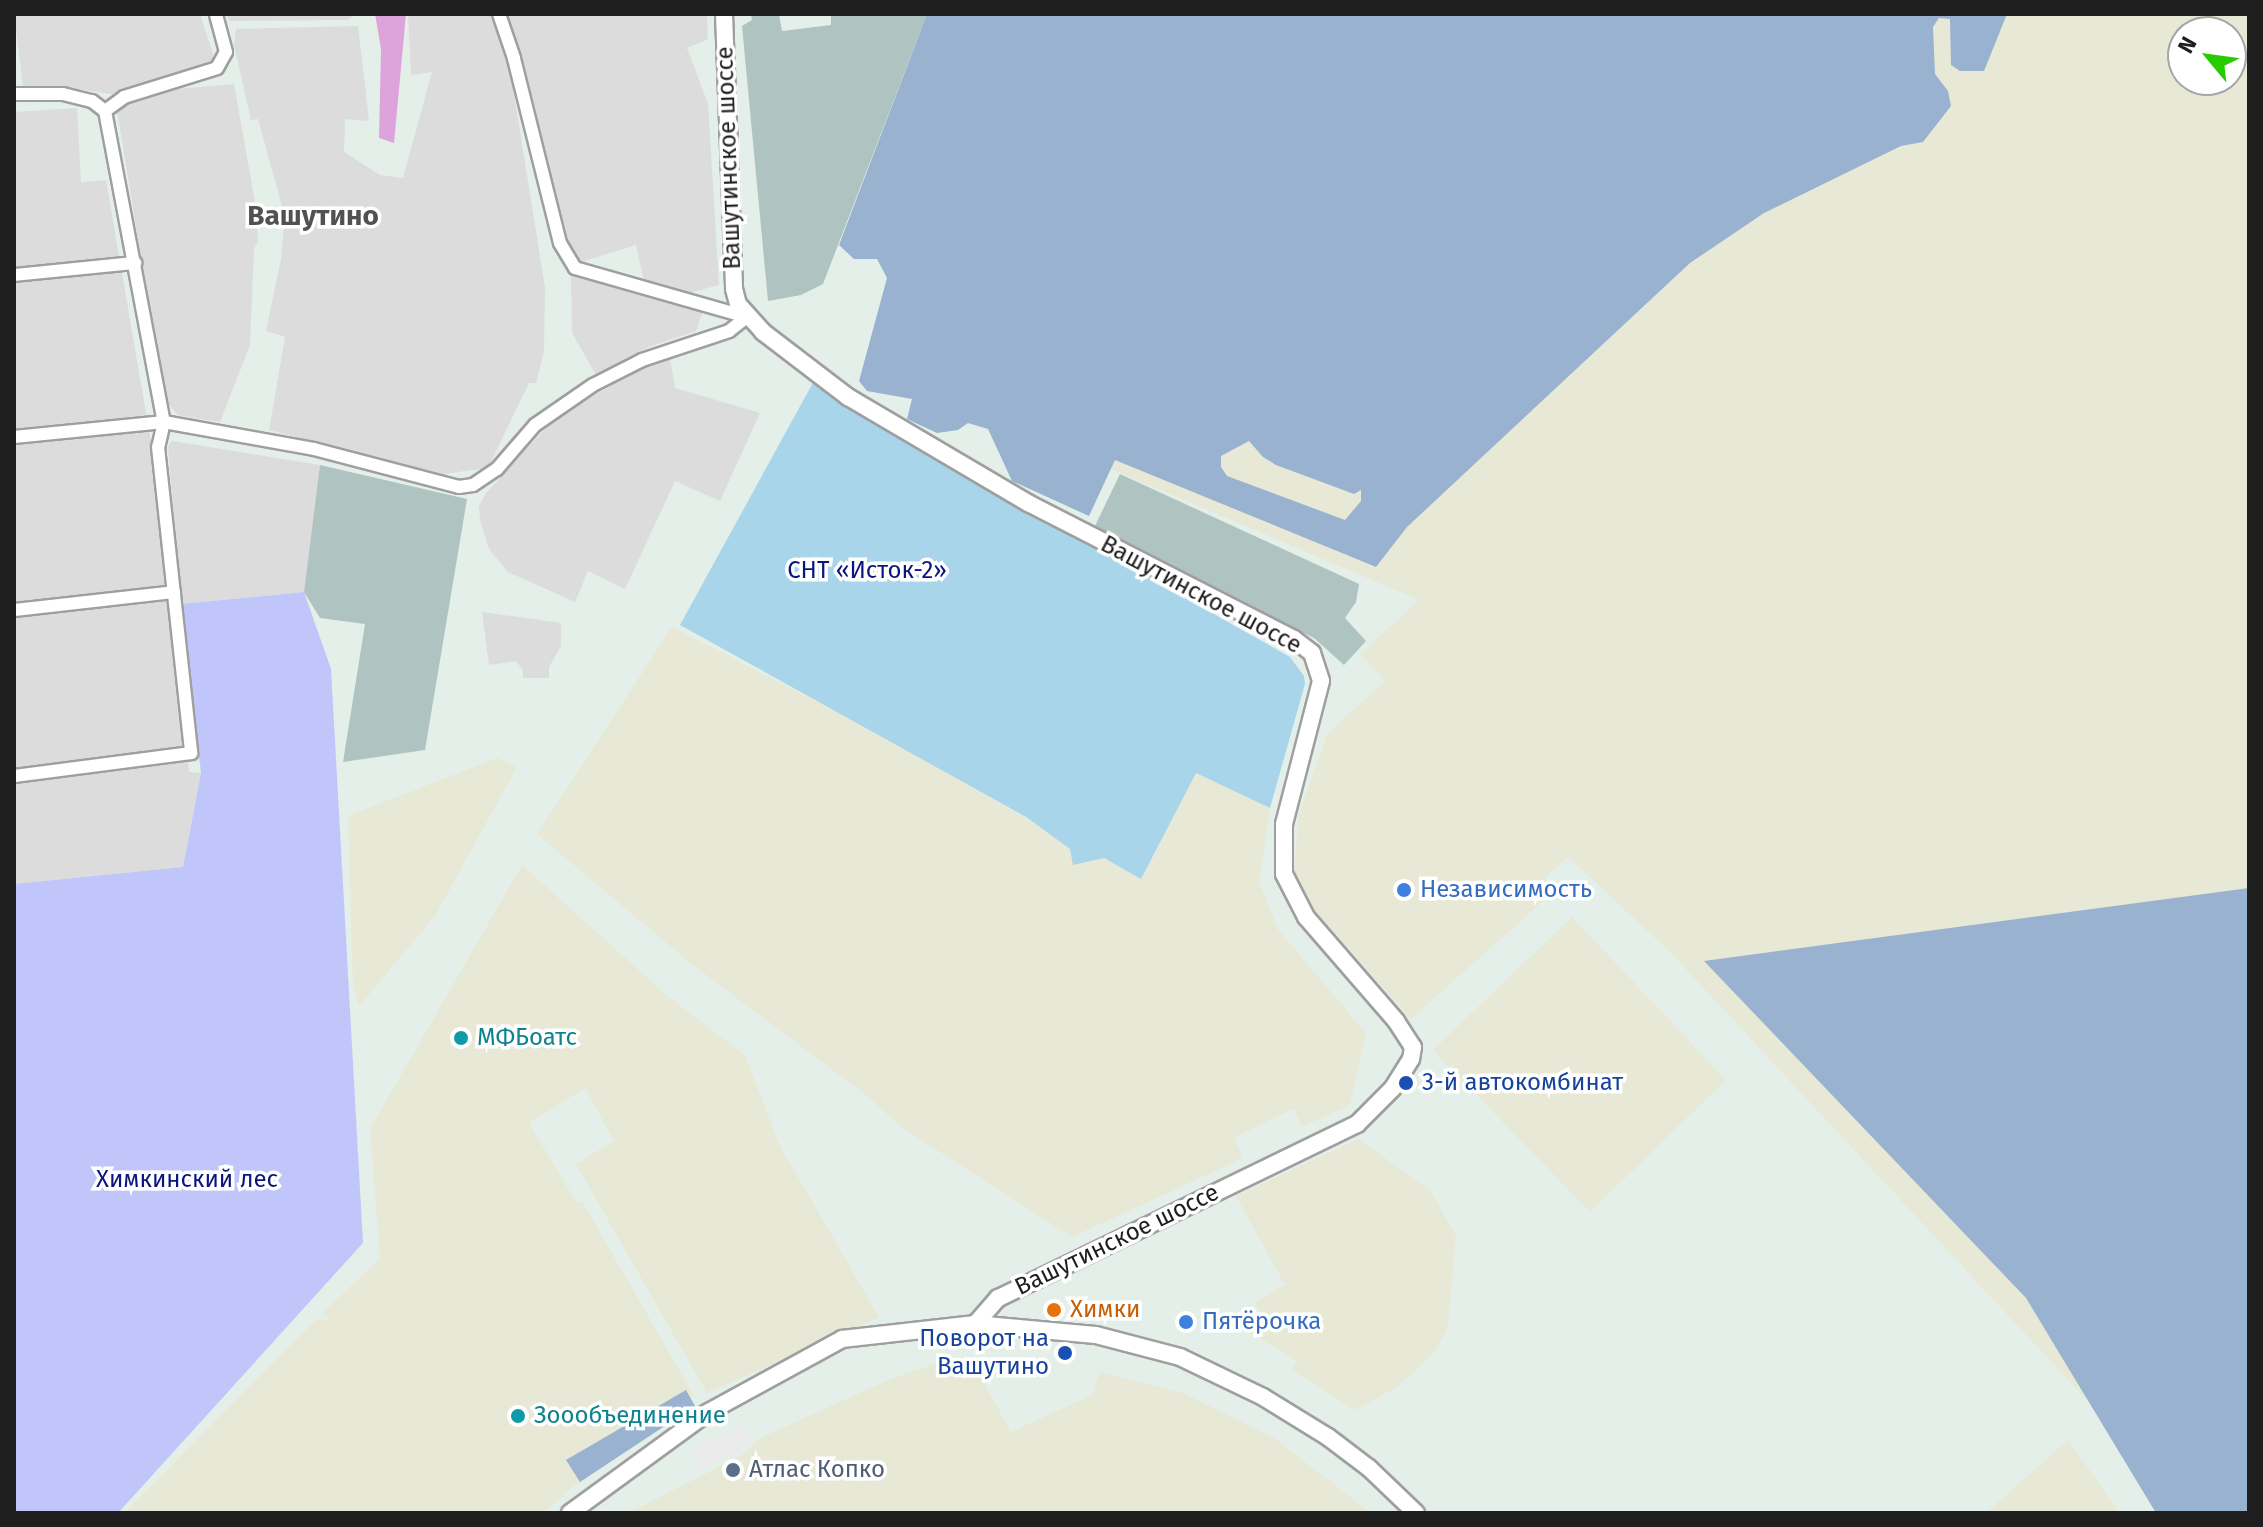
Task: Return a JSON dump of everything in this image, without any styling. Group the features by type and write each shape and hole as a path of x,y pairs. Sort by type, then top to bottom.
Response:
{"street":[{"path":"105,111 124,97 217,68 226,52 216,14"},
{"path":"499,14 514,58 560,243 575,268 747,317"},
{"name":"Вашутинское шоссе","path":"724,14 734,289 747,317 807,368 889,421 1040,510 1294,639 1312,653 1321,681 1284,824 1284,874 1306,917 1396,1021 1413,1047 1411,1059 1393,1088 1357,1124 998,1298 975,1324"},
{"path":"14,94 63,94 92,101 105,111 164,422 158,447 191,753 14,776"},
{"path":"14,275 135,263"},
{"path":"14,437 164,422 314,449 459,487 473,485 497,469 535,425 593,385 642,360 729,331 747,317"},
{"path":"14,610 174,592"},
{"path":"570,1513 707,1413 842,1339 975,1324 1080,1332 1180,1357 1263,1397 1328,1437 1369,1468 1416,1513"}],"shaded area":[{"path":"14,14 200,14 215,60 115,95 67,87 23,87"},
{"path":"227,14 356,14 348,20 229,21"},
{"path":"375,14 406,14 394,143 379,138 381,49"},
{"path":"408,14 493,14 508,56 545,288 544,352 536,383 529,383 488,468 443,474 269,430 285,337 266,331 281,259 285,217 258,119 251,120 234,45 236,29 358,26 369,121 345,119 344,152 380,175 403,178 432,72 411,75"},
{"path":"506,14 707,14 708,39 687,48 708,104 719,285 689,293 644,281 636,245 578,263 567,238 519,47"},
{"path":"751,14 779,14 782,31 831,25 831,14 927,14 823,284 801,295 768,301 742,26 752,20"},
{"path":"927,14 2007,14 1984,71 1960,71 1951,65 1950,19 1939,18 1933,27 1935,74 1948,91 1951,106 1923,142 1901,146 1764,213 1690,263 1407,527 1376,567 1115,460 1089,516 1012,481 988,429 968,423 958,430 937,433 907,419 912,399 867,391 859,381 887,278 877,259 854,259 839,245","holes":["1249,441 1263,457 1276,465 1354,494 1361,490 1361,501 1345,520 1227,476 1221,467 1221,456"]},
{"path":"988,14 2249,14 2249,1513 2192,1513 1669,951 1568,857 1545,877 1553,892 1411,1019 1307,901 1294,871 1299,814 1327,734 1385,681 1360,654 1419,600 1121,473 865,377"},
{"path":"234,84 256,208 258,241 254,249 250,345 220,422 178,415 164,399 117,110 133,98 177,89"},
{"path":"77,108 81,182 106,180 153,454 189,772 201,773 183,867 14,884 14,112"},
{"path":"571,273 703,310 696,331 648,347 596,375 572,333"},
{"path":"660,357 670,358 675,388 760,413 720,501 675,481 625,589 588,571 575,602 508,572 489,549 480,520 479,507 485,494 546,428 564,413"},
{"path":"172,441 320,465 304,592 181,604 168,447"},
{"path":"320,465 467,499 425,750 343,762 365,624 320,618 304,592"},
{"path":"1120,474 1359,584 1356,602 1345,618 1366,641 1344,665 1314,638 1093,530"},
{"path":"482,612 561,623 561,646 549,667 549,678 523,678 523,670 516,661 489,665"},
{"path":"672,627 832,709 1026,818 1070,849 1074,865 1104,858 1141,878 1196,772 1270,808 1259,882 1279,931 1366,1033 1350,1105 1302,1127 1294,1109 1234,1137 1243,1158 1072,1237 901,1127 866,1095 689,962 537,834"},
{"path":"497,758 517,767 435,916 359,1006 353,985 348,816"},
{"path":"522,865 671,999 745,1055 780,1146 879,1317 707,1393 576,1164 614,1141 585,1088 529,1123 577,1203 582,1201 694,1396 660,1412 543,1513 124,1513 316,1320 330,1320 323,1313 380,1258 370,1129"},
{"path":"2249,888 2249,1513 2156,1513 2026,1298 1704,961"},
{"path":"1572,917 1726,1080 1590,1212 1433,1050"},
{"path":"1358,1139 1430,1190 1456,1236 1448,1327 1434,1353 1397,1387 1355,1410 1292,1370 1297,1361 1241,1326 1261,1315 1255,1302 1285,1285 1236,1196"},
{"path":"955,1357 970,1358 1011,1432 1092,1395 1100,1372 1183,1393 1274,1438 1371,1513 628,1513 742,1455 760,1438 893,1378"},
{"path":"686,1390 695,1406 580,1482 566,1460"},
{"path":"743,1426 753,1444 702,1469 693,1449"},
{"path":"2068,1440 2120,1513 1986,1513"}],"green space":[{"name":"СНТ «Исток-2»","path":"815,379 1015,502 1290,657 1304,676 1305,684 1270,808 1196,773 1141,879 1104,858 1073,865 1070,849 1026,817 680,625"},
{"name":"Химкинский лес","path":"304,592 331,669 363,1243 118,1513 14,1513 14,884 183,867 201,773 181,604"}],"place":[{"name":"Независимость","path":"1404,890"},
{"name":"МФБоатс","path":"461,1038"},
{"name":"3-й автокомбинат","path":"1406,1083"},
{"name":"Химки","path":"1054,1310"},
{"name":"Пятёрочка","path":"1186,1322"},
{"name":"Поворот на Вашутино","path":"1065,1353"},
{"name":"Зоообъединение","path":"518,1416"},
{"name":"Атлас Копко","path":"733,1470"}],"district":[{"name":"Вашутино","path":"313,216"}]}
